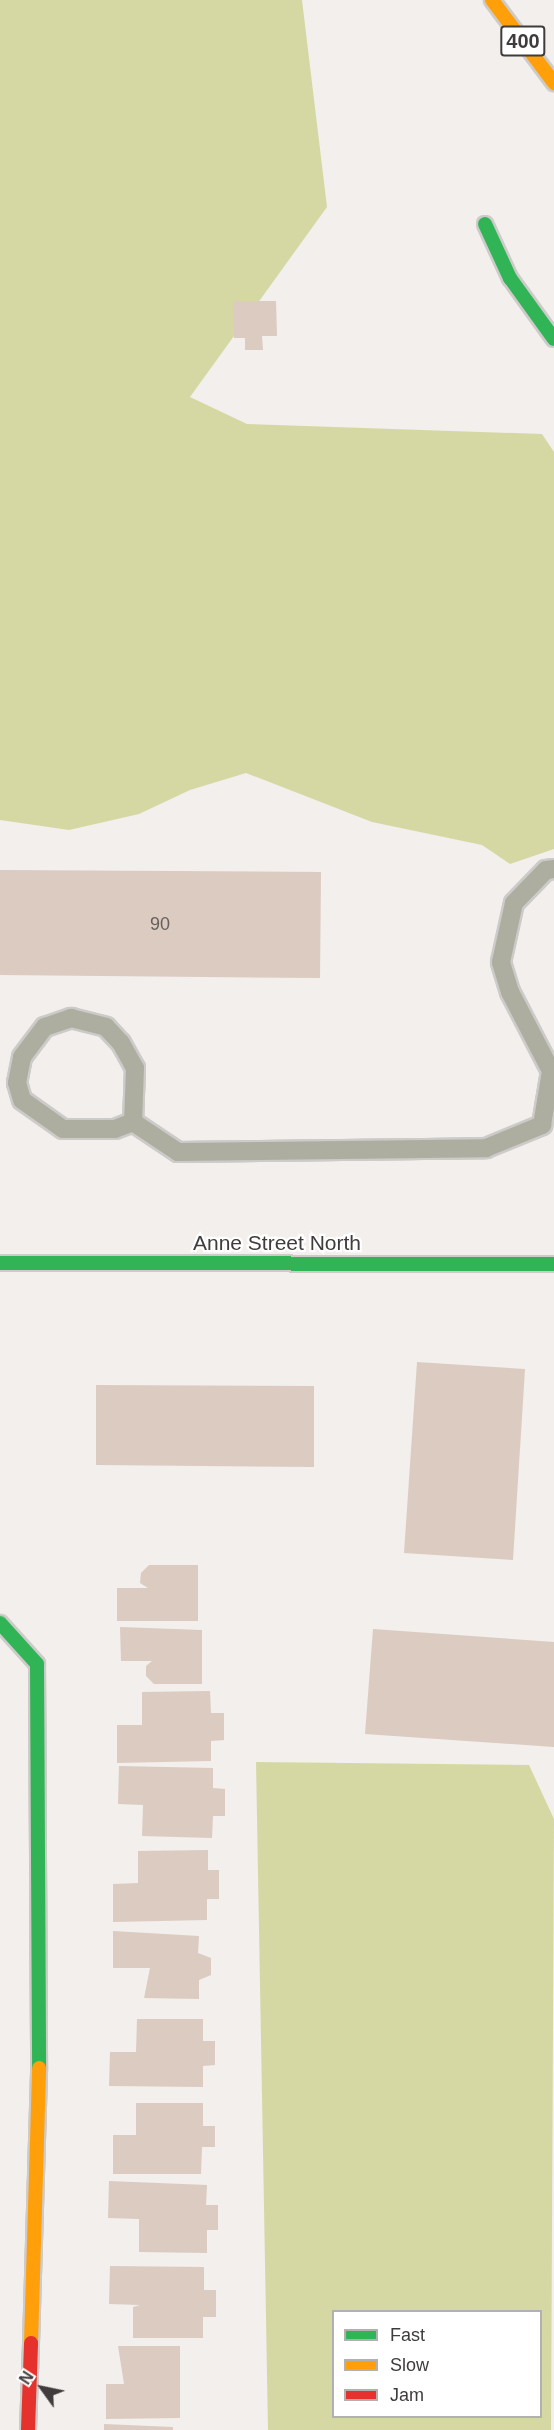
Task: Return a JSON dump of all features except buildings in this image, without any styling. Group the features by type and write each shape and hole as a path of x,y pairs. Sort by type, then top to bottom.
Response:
{"main road":[{"name":"400","path":"492,0 554,83"},
{"path":"484,224 510,278 554,339"},
{"name":"Anne Street North","path":"0,1263 554,1264"},
{"path":"0,1623 37,1664 39,2082 28,2430"}],"lane":[{"path":"133,1122 178,1152 486,1148 542,1125 551,1071 510,992 501,962 514,903 546,870 554,869"},
{"path":"71,1018 94,1022 121,1043 135,1068 133,1122 115,1129 63,1129 22,1100 17,1083 22,1057 45,1027 71,1018"}],"green space":[{"path":"0,0 302,0 327,207 190,397 247,424 542,434 554,452 554,849 510,864 482,845 372,822 246,773 190,790 139,814 69,830 0,820"},
{"path":"256,1762 529,1765 554,1819 551,2430 268,2430"}],"traffic: fast":[{"path":"485,224 510,278 554,339"},
{"path":"0,1263 554,1264"},
{"path":"0,1623 37,1664 39,2068"}],"traffic: slow":[{"path":"492,0 554,83"},
{"path":"31,2343 39,2068"}],"traffic: jam":[{"path":"28,2430 31,2343"}]}
